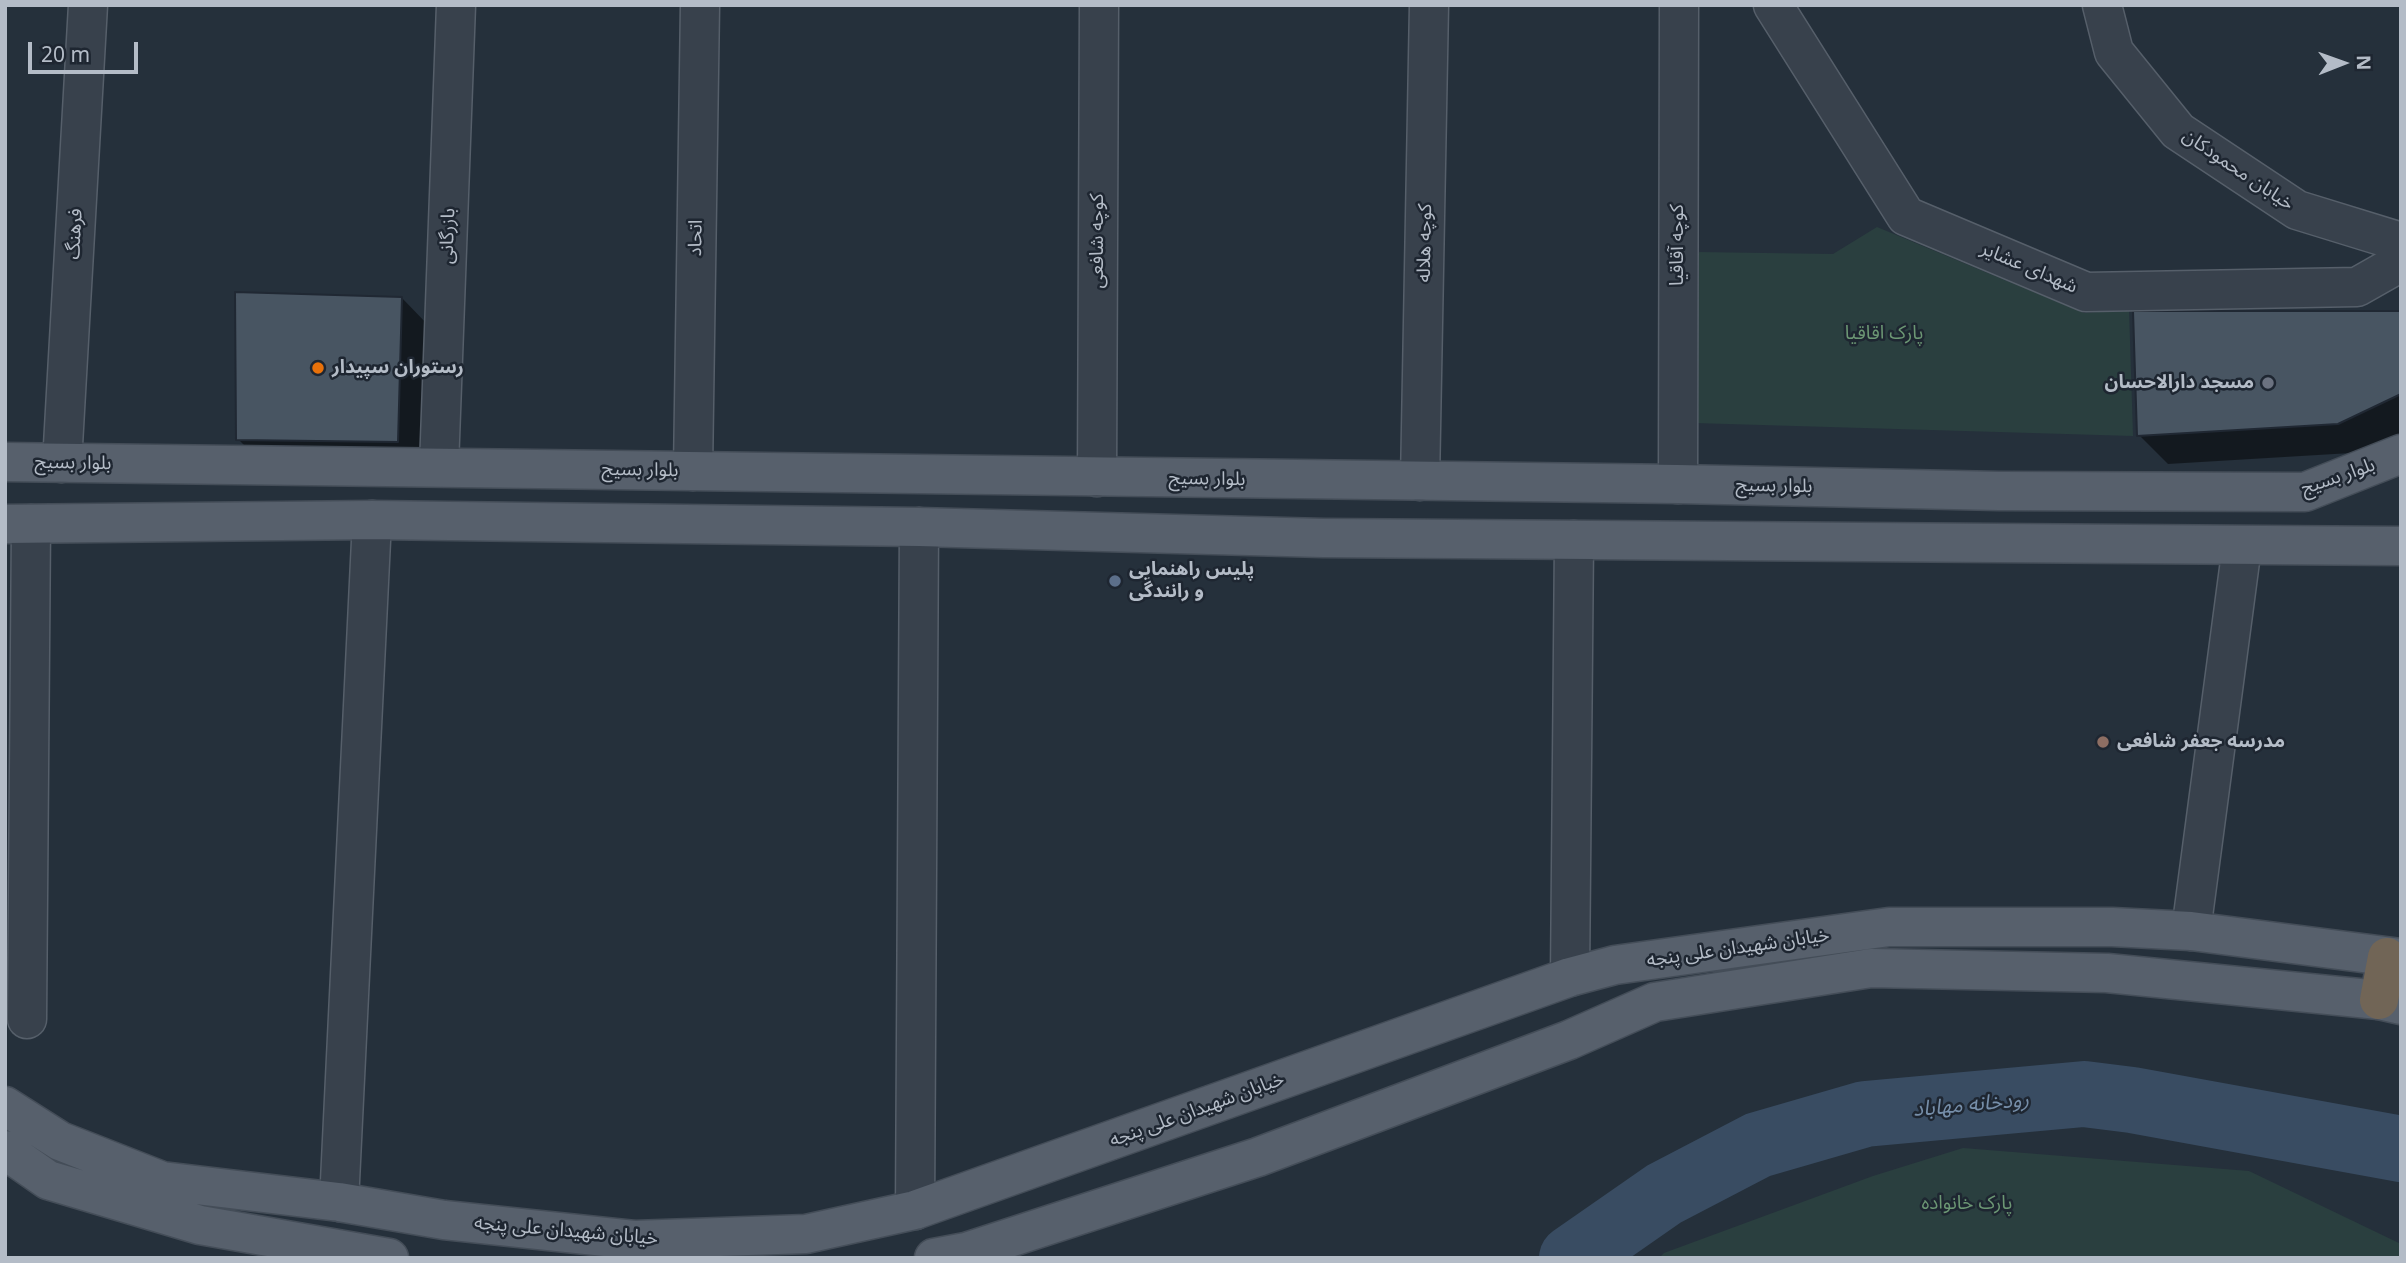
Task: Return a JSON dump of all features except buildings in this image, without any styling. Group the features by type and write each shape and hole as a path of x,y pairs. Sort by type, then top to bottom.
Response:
{"highway":[{"path":"2390,1002 2394,958"}],"main road":[{"name":"بلوار بسیج","path":"5,462 1678,484 1999,491 2305,492 2401,454"},
{"path":"18,524 372,520 919,527 1310,537 2401,546"},
{"name":"خیابان شهیدان علی پنجه","path":"5,1106 60,1140 162,1181 339,1202 444,1220 634,1240 806,1234 915,1210 1570,977 1615,965 1889,927 2191,930 2394,958"},
{"name":"خیابان شهیدان علی پنجه","path":"934,1258 966,1252 1258,1157 1569,1040 1655,1002 1871,968 2108,973 2390,1002"},
{"path":"1569,1040 1570,977"},
{"path":"5,1150 48,1180 200,1225 389,1258"}],"street":[{"name":"فرهنگ","path":"62,463 88,5"},
{"name":"بازرگانی","path":"439,466 456,5"},
{"name":"اتحاد","path":"693,471 700,5"},
{"name":"کوچه شافعی","path":"1097,477 1099,5"},
{"name":"کوچه هلاله","path":"1420,481 1429,5"},
{"name":"کوچه آقاقیا","path":"1678,484 1679,5"},
{"name":"شهدای عشایر","path":"1773,5 1906,216 2086,292 2357,287 2401,262"},
{"name":"خیابان محمودکان","path":"2102,5 2114,52 2178,131 2297,210 2401,242"},
{"path":"339,1202 372,520"},
{"path":"18,524 27,1019"},
{"path":"915,1210 919,527"},
{"path":"1570,977 1574,540"},
{"path":"2191,930 2242,546"}],"green space":[{"name":"پارک اقاقیا","path":"1877,227 2084,313 2129,310 2133,436 1694,423 1697,252 1833,254"},
{"name":"پارک خانواده","path":"1963,1148 2249,1171 2401,1244 2401,1258 1659,1258 1664,1253 1873,1176"}],"waterway":[{"name":"رودخانه مهاباد","path":"1572,1258 1664,1194 1758,1145 1865,1114 2084,1094 2132,1100 2401,1149"}],"place":[{"name":"رستوران سپیدار","path":"318,368"},
{"name":"مسجد دارالاحسان","path":"2268,383"},
{"name":"پلیس راهنمایی و رانندگی","path":"1115,581"},
{"name":"مدرسه جعفر شافعی","path":"2103,742"}]}
